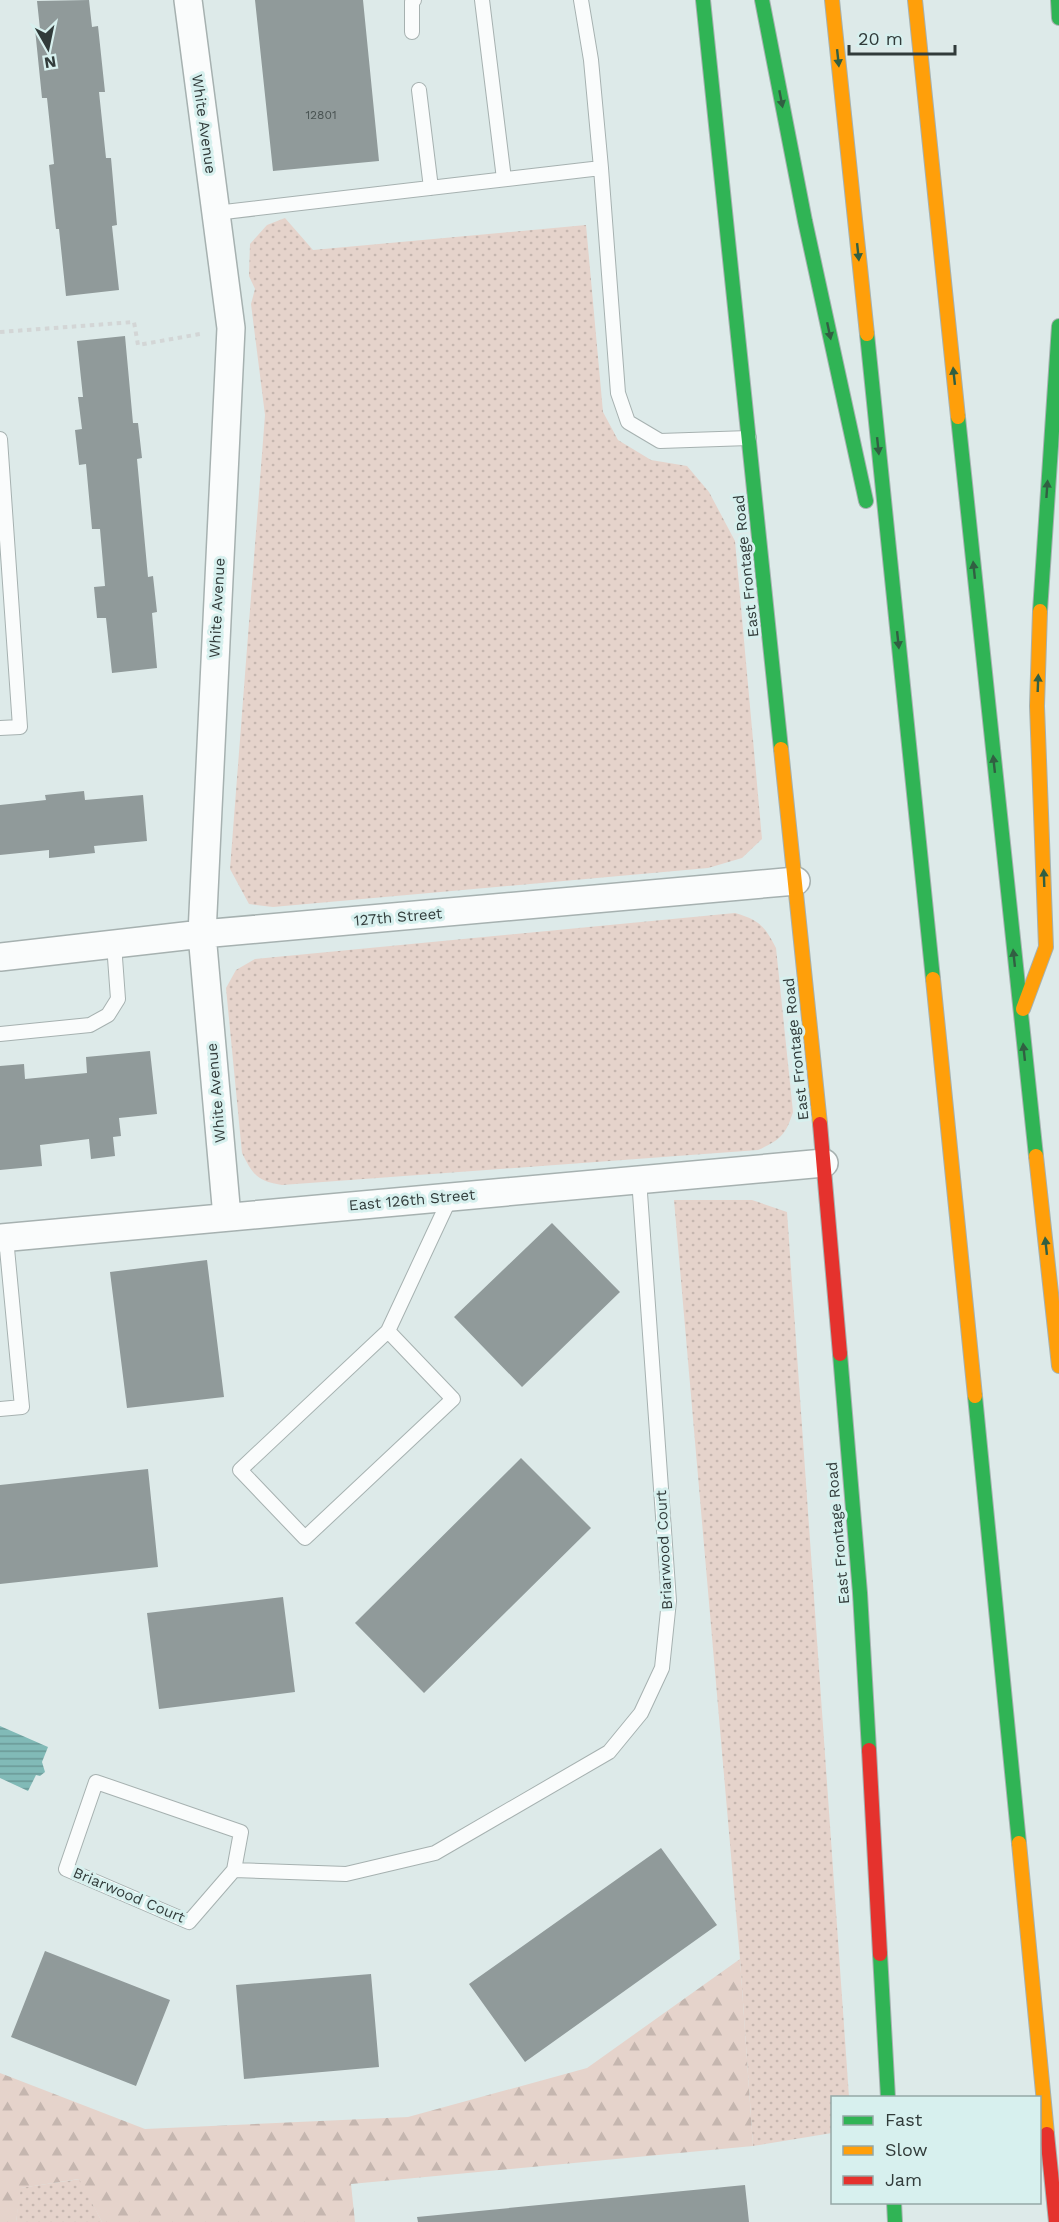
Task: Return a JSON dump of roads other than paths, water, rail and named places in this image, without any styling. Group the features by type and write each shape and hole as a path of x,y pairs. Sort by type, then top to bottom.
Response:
{"main road":[{"name":"East Frontage Road","path":"703,0 824,1162 860,1593 888,2096"},
{"path":"762,0 805,221 871,526 890,563"},
{"path":"832,0 946,1102 1056,2222"},
{"path":"915,0 1020,1016 1059,1366"},
{"path":"1058,0 1059,18"},
{"path":"1020,1016 1046,947 1037,706 1042,564 1059,326"},
{"path":"894,2204 895,2222"}],"street":[{"name":"White Avenue","path":"188,0 231,328 202,934 226,1217"},
{"name":"127th Street","path":"0,957 202,934 796,881"},
{"name":"East 126th Street","path":"3,1238 824,1162"}],"lane":[{"path":"412,32 412,2 414,0"},
{"path":"482,0 504,179"},
{"path":"580,0 591,60 618,393 628,422 660,441 749,438"},
{"path":"419,90 432,188"},
{"path":"216,213 601,168"},
{"path":"0,439 20,727 0,728"},
{"path":"0,1034 90,1025 108,1015 118,999 114,944"},
{"name":"Briarwood Court","path":"234,1870 346,1874 435,1853 609,1752 641,1713 662,1668 669,1601 639,1179"},
{"path":"388,1331 453,1399 305,1538 240,1470 388,1331 452,1196"},
{"path":"0,1409 22,1407 7,1310 3,1238"},
{"name":"Briarwood Court","path":"96,1782 241,1832 234,1870 189,1922 66,1869 96,1782"}],"water":[{"path":"0,1726 48,1747 42,1762 45,1772 40,1776 36,1775 28,1791 0,1778"}]}
